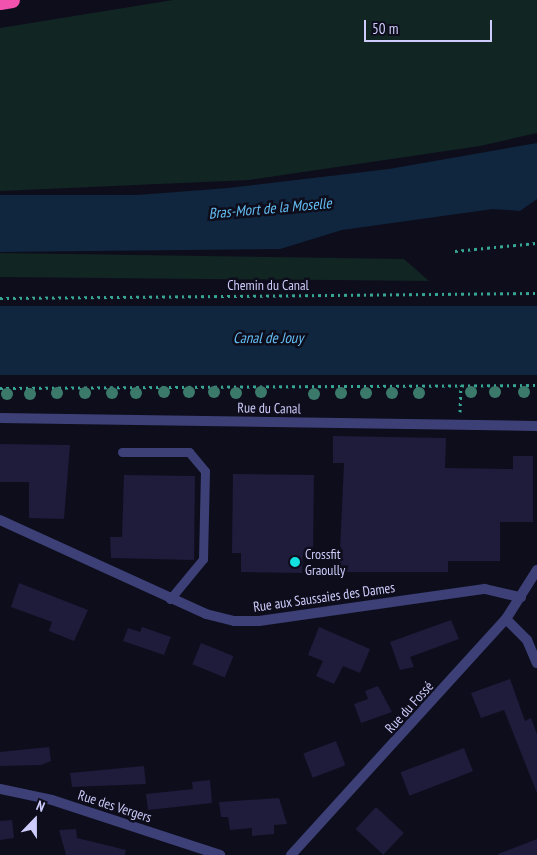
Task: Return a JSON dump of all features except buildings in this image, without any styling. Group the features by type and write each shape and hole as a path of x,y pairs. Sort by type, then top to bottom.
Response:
{"highway":[{"path":"0,2 12,0"}],"street":[{"name":"Rue du Canal","path":"0,418 537,426"},
{"name":"Rue aux Saussaies des Dames","path":"0,520 206,614 259,621 485,589 521,597"},
{"name":"Rue du Fossé","path":"291,855 506,619 537,570"},
{"path":"506,619 527,640 537,663"},
{"name":"Rue des Vergers","path":"0,789 52,800 220,855"}],"lane":[{"path":"122,452 188,452 205,471 203,559 170,599"}],"path":[{"path":"455,251 537,243"},
{"name":"Chemin du Canal","path":"0,298 537,293"},
{"path":"460,407 461,385"},
{"path":"0,388 537,385"}],"green space":[{"path":"173,0 537,0 537,133 480,146 249,180 0,191 0,28"},
{"path":"0,253 404,259 429,281 0,277"}],"water":[{"name":"Bras-Mort de la Moselle","path":"537,143 537,199 520,211 493,209 342,230 280,249 0,252 0,195 138,195 228,188 389,169"},
{"name":"Canal de Jouy","path":"0,306 537,306 537,375 0,375"}],"place":[{"name":"Crossfit Graoully","path":"295,562"}]}
